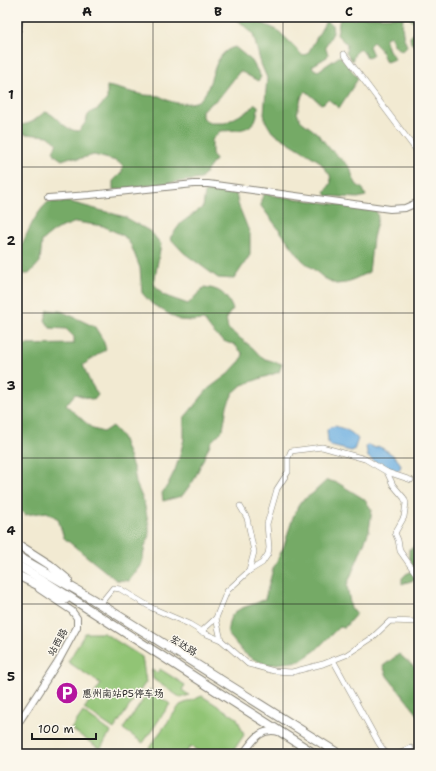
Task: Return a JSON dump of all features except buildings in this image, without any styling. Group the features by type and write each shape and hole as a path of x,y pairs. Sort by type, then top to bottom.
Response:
{"main road":[{"path":"17,29 19,17"},
{"path":"17,544 50,565 92,599"},
{"name":"宏达路","path":"17,556 92,599 339,754"},
{"name":"宏达路","path":"17,565 86,607 315,754"},
{"path":"17,575 57,595 86,607"}],"street":[{"path":"344,54 419,154"},
{"path":"48,198 194,184 215,185 390,209 405,208 419,202"},
{"path":"201,632 216,618 227,591 249,571 262,563 268,554 270,548 267,524 277,489 288,472 288,458 291,451 322,447 328,448 365,459 387,472 411,480"},
{"path":"387,472 393,485 404,498 406,503 404,517 395,532 400,551 419,578"},
{"path":"240,506 247,518 254,552 249,571"},
{"name":"站西路","path":"17,725 58,662 75,632 77,624 76,616 72,612 30,582"},
{"path":"100,604 113,588 120,589 152,608 221,640 248,664 274,671 292,672 346,655 372,638 390,621 419,622"},
{"path":"216,618 221,640"},
{"path":"333,660 378,742 388,754"},
{"path":"243,754 255,738 261,733 272,730 282,733"},
{"path":"400,754 410,748"}],"green space":[{"path":"231,17 250,17 277,30 303,56 308,53 326,21 332,25 333,33 325,47 328,54 327,57 312,66 318,71 340,56 358,78 339,108 328,99 321,104 306,91 302,95 297,113 301,121 317,133 330,149 350,167 353,178 357,185 363,189 366,196 358,198 327,196 325,192 331,183 330,175 319,161 272,132 266,122 264,114 267,78 261,64 253,34 239,21"},
{"path":"340,17 352,17 354,20 358,17 403,17 402,25 407,46 402,51 395,46 390,36 385,39 389,50 395,59 386,62 380,49 373,42 369,46 373,55 367,57 360,48 356,51 352,61 346,53 347,43 337,35"},
{"path":"410,17 419,17 419,46 416,47 411,43 410,37 416,31 416,25"},
{"path":"235,47 252,61 261,77 258,81 240,71 219,98 202,110 202,117 209,123 225,123 248,111 255,104 258,106 257,114 255,121 246,128 241,130 220,131 212,140 212,153 215,160 201,179 113,190 113,181 122,172 123,165 116,161 94,155 78,159 71,157 62,160 56,156 53,151 57,143 48,136 24,134 18,129 20,125 31,122 45,112 53,115 68,128 79,131 85,123 88,115 98,109 107,99 107,86 142,95 159,96 176,103 198,101 207,89 216,64 227,51"},
{"path":"216,189 236,193 238,204 250,234 250,255 234,279 218,278 184,253 170,238 181,223 203,207 205,192"},
{"path":"264,194 376,210 378,218 373,238 369,272 346,283 336,284 324,278 302,260 261,206 261,200"},
{"path":"48,202 70,202 125,217 151,232 161,244 154,284 163,295 188,304 204,287 219,291 225,296 233,309 226,318 228,329 253,348 262,358 282,364 279,372 242,385 233,393 227,406 223,430 211,442 194,480 182,496 163,501 162,493 175,470 180,455 184,439 184,418 208,389 228,374 241,360 243,354 234,344 220,339 204,320 179,320 152,304 142,293 140,268 131,245 124,236 103,226 76,222 57,229 42,241 40,262 29,274 17,274 17,248 21,247 39,212"},
{"path":"48,310 61,311 95,327 103,340 106,349 83,365 89,380 98,395 94,400 75,394 66,405 93,429 103,432 112,426 122,437 134,470 136,483 144,502 149,526 149,538 145,546 142,563 129,581 116,580 64,538 58,519 47,512 25,515 17,507 17,345 74,344 74,337 66,329 50,328 45,320"},
{"path":"327,480 338,483 364,499 372,510 369,531 347,585 351,609 357,613 344,628 339,627 316,650 300,661 267,665 251,658 243,652 228,634 228,625 234,613 244,607 265,599 273,569 284,546 293,517 300,502 312,494"},
{"path":"419,536 419,581 417,579 402,584 402,578 406,574 415,570 409,557 409,549 413,548"},
{"path":"85,633 104,633 142,657 146,682 114,729 84,709 101,684 68,662"},
{"path":"399,654 419,671 419,716 387,676 383,666"},
{"path":"160,669 185,685 182,690 189,695 181,698 153,679 152,670 157,673"},
{"path":"150,690 170,704 143,743 123,729"},
{"path":"202,696 237,718 244,735 231,754 202,754 191,746 185,754 149,754 146,752 180,705"},
{"path":"83,712 111,732 100,749 71,729"}],"water":[{"path":"335,426 348,431 358,439 354,450 351,451 331,446 328,443 327,430 330,427"},
{"path":"368,445 376,448 377,446 391,454 401,465 399,469 392,471 386,469 368,457 366,447"}],"place":[{"name":"惠州南站P5停车场","path":"67,693"}]}
